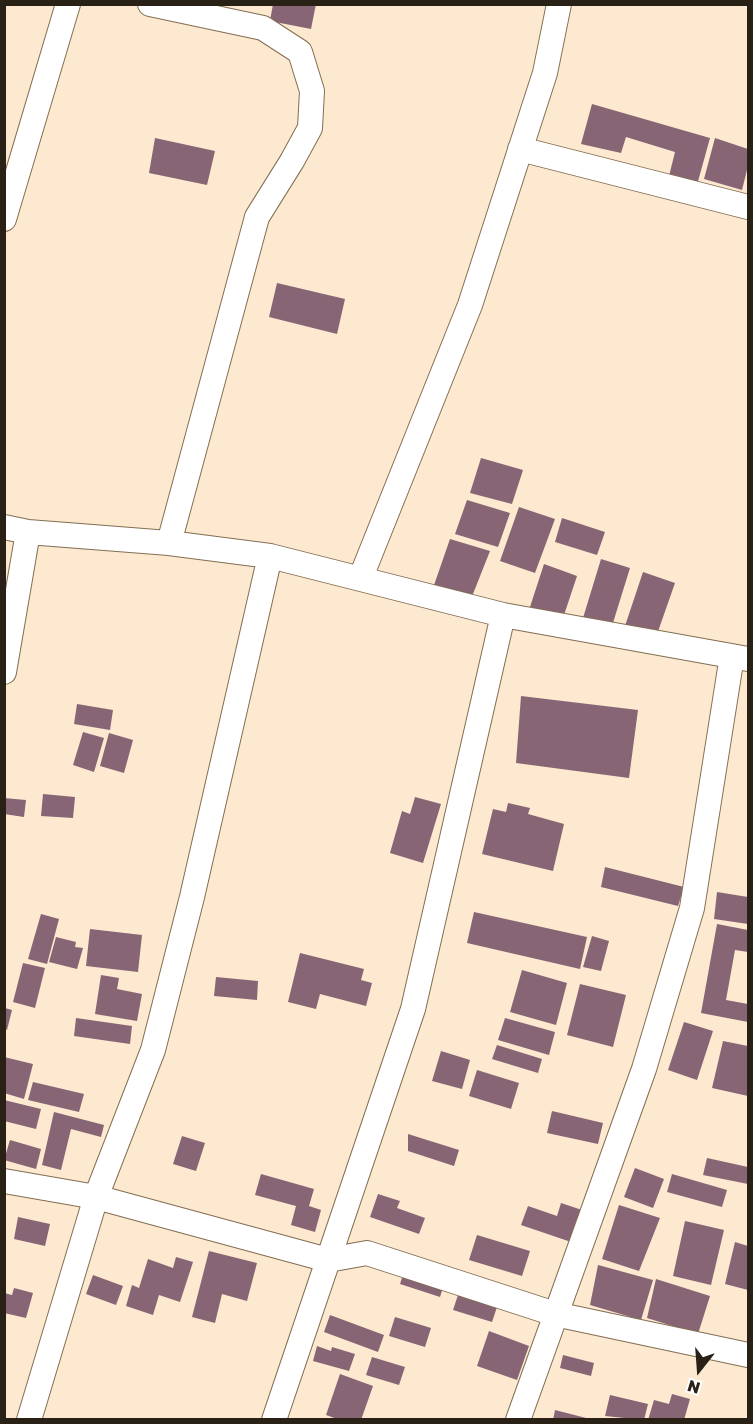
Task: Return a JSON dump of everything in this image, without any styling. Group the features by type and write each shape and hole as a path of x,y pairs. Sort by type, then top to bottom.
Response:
{"street":[{"path":"4,219 68,4"},
{"path":"150,4 263,28 300,52 312,91 310,128 257,217 169,543"},
{"path":"361,577 470,305 545,72 559,4"},
{"path":"520,149 748,207"},
{"path":"4,527 28,532 169,543 270,556 361,577 503,615 740,657 692,908 644,1069 518,1419"},
{"path":"4,672 28,532"},
{"path":"29,1419 96,1197 153,1050 192,897 270,556"},
{"path":"274,1419 413,1009 503,615"},
{"path":"4,1181 96,1197 328,1260 367,1253 555,1314 748,1355"}],"building":[{"path":"273,4 316,4 311,29 270,21"},
{"path":"592,104 710,138 697,185 669,176 675,152 626,137 621,153 581,144"},
{"path":"155,138 215,151 207,185 149,173"},
{"path":"715,138 748,149 748,166 742,190 704,179"},
{"path":"277,283 345,299 337,334 269,317"},
{"path":"481,458 523,470 512,504 470,493"},
{"path":"467,500 510,513 498,547 455,534"},
{"path":"519,507 555,519 535,573 500,561"},
{"path":"562,518 605,532 597,555 555,542"},
{"path":"450,539 490,551 471,599 433,588"},
{"path":"601,559 630,568 612,626 583,618"},
{"path":"544,564 577,576 562,621 529,610"},
{"path":"643,572 675,583 655,640 624,629"},
{"path":"521,696 638,710 629,778 516,763"},
{"path":"77,704 113,710 110,730 74,724"},
{"path":"83,732 104,738 94,772 73,765"},
{"path":"109,733 133,740 124,773 100,766"},
{"path":"43,794 75,797 73,818 41,816"},
{"path":"415,797 441,804 423,863 390,853 402,811 410,814"},
{"path":"4,798 26,800 24,817 4,814"},
{"path":"508,803 530,808 528,814 564,824 553,871 482,854 493,809 506,812"},
{"path":"605,867 684,887 678,906 601,887"},
{"path":"717,892 748,897 748,924 714,919"},
{"path":"474,912 587,937 580,969 467,943"},
{"path":"41,914 59,919 47,964 28,959"},
{"path":"717,924 748,930 748,952 735,950 726,1000 748,1004 748,1022 701,1013"},
{"path":"90,929 142,935 138,972 86,966"},
{"path":"592,936 609,941 601,971 583,967"},
{"path":"56,937 76,942 75,947 83,948 77,969 49,962"},
{"path":"300,953 364,969 361,980 372,983 366,1006 320,994 316,1009 288,1002"},
{"path":"23,963 45,968 35,1008 13,1002"},
{"path":"522,970 567,983 556,1025 510,1012"},
{"path":"101,975 119,978 117,989 142,994 137,1021 95,1014"},
{"path":"216,977 258,981 257,1000 214,996"},
{"path":"580,984 626,995 613,1047 567,1035"},
{"path":"5,1008 12,1010 7,1030 5,1029"},
{"path":"76,1018 132,1026 130,1044 74,1036"},
{"path":"505,1018 555,1032 549,1055 498,1040"},
{"path":"684,1022 713,1031 697,1080 668,1070"},
{"path":"723,1041 748,1046 748,1096 712,1088"},
{"path":"497,1045 542,1059 538,1073 492,1059"},
{"path":"441,1051 470,1060 462,1089 432,1081"},
{"path":"4,1057 33,1064 24,1099 4,1093"},
{"path":"477,1070 519,1083 511,1109 469,1096"},
{"path":"33,1082 84,1094 79,1112 28,1100"},
{"path":"4,1100 41,1109 36,1129 4,1121"},
{"path":"552,1111 603,1123 598,1144 547,1133"},
{"path":"54,1112 104,1125 101,1137 71,1129 61,1170 42,1165"},
{"path":"408,1134 459,1150 454,1166 408,1151"},
{"path":"182,1136 205,1143 196,1171 173,1164"},
{"path":"10,1140 41,1149 36,1169 4,1160"},
{"path":"707,1158 748,1167 748,1184 703,1175"},
{"path":"635,1168 664,1179 653,1208 624,1197"},
{"path":"261,1174 314,1189 309,1206 321,1210 315,1232 291,1225 296,1206 255,1195"},
{"path":"672,1174 727,1190 722,1207 667,1192"},
{"path":"378,1194 400,1201 397,1208 425,1218 419,1234 370,1217"},
{"path":"561,1203 582,1210 571,1242 521,1225 528,1206 557,1216"},
{"path":"619,1205 660,1218 639,1271 602,1259"},
{"path":"18,1217 50,1224 45,1246 14,1239"},
{"path":"685,1221 724,1230 711,1285 673,1276"},
{"path":"477,1235 530,1251 522,1276 469,1260"},
{"path":"735,1242 748,1246 748,1290 725,1284"},
{"path":"209,1251 257,1263 247,1301 222,1294 215,1323 192,1317"},
{"path":"409,1256 449,1269 440,1297 400,1284"},
{"path":"176,1257 193,1262 180,1302 159,1295 153,1315 126,1306 132,1285 139,1288 148,1259 173,1268"},
{"path":"598,1265 653,1280 641,1320 590,1305"},
{"path":"93,1275 123,1286 116,1305 86,1294"},
{"path":"656,1279 710,1296 698,1334 647,1318"},
{"path":"461,1286 500,1298 492,1322 453,1310"},
{"path":"14,1288 33,1293 26,1318 4,1313 4,1293 12,1295"},
{"path":"330,1315 384,1335 378,1352 324,1332"},
{"path":"395,1317 431,1328 425,1347 389,1336"},
{"path":"489,1331 529,1346 517,1380 477,1366"},
{"path":"317,1346 331,1351 332,1347 355,1354 349,1371 313,1361"},
{"path":"563,1355 594,1363 591,1376 560,1368"},
{"path":"372,1357 405,1367 399,1385 366,1375"},
{"path":"340,1374 373,1386 361,1420 340,1420 326,1415"},
{"path":"672,1394 690,1399 684,1420 648,1420 654,1400 669,1404"},
{"path":"610,1395 648,1404 644,1420 605,1416"},
{"path":"555,1410 590,1419 590,1420 553,1420"}]}
